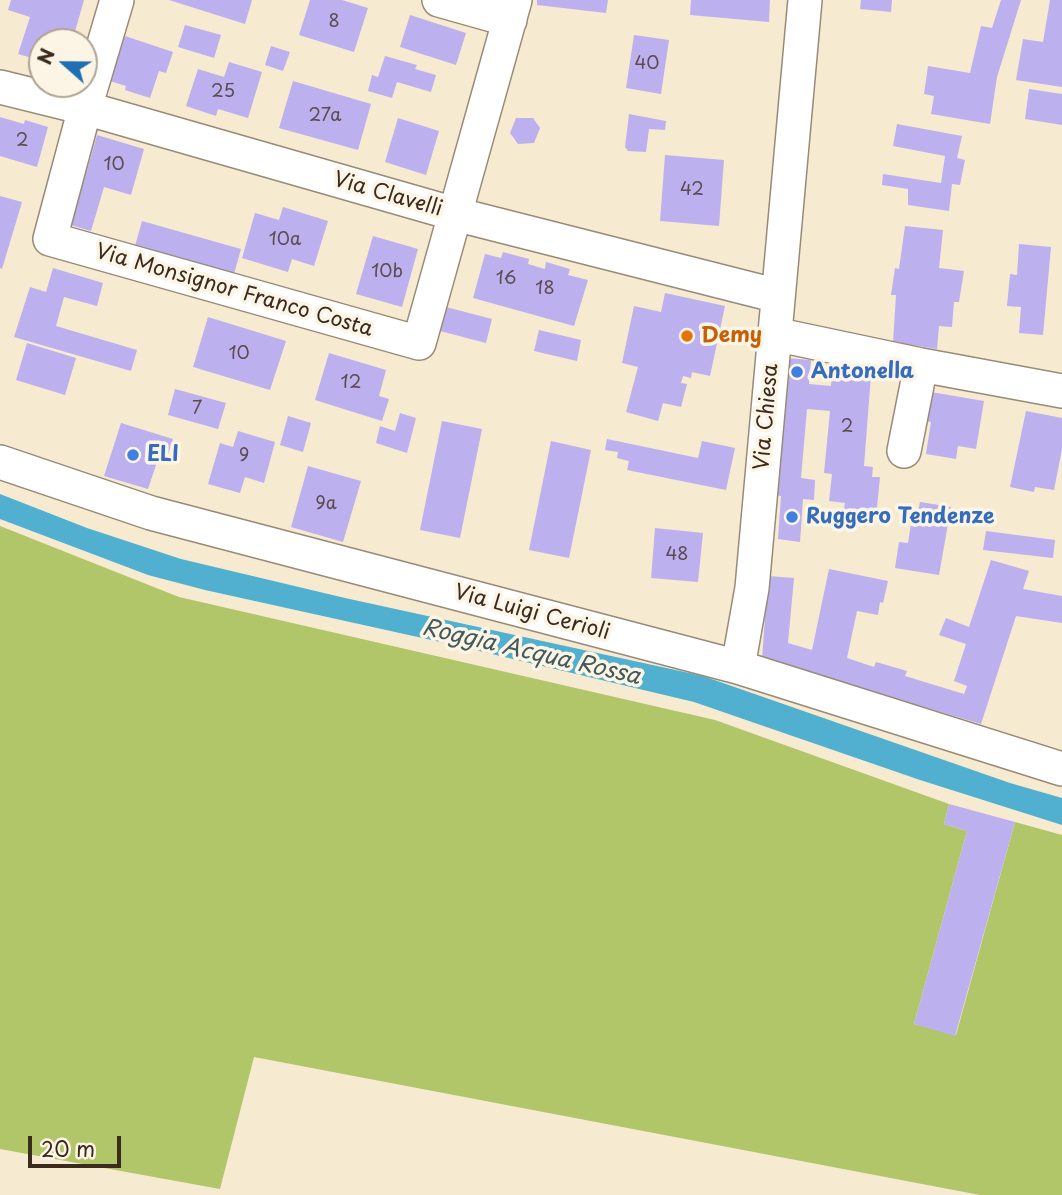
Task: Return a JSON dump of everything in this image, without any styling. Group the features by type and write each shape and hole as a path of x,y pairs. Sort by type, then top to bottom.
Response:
{"street":[{"path":"85,108 117,0"},
{"path":"439,0 512,10 455,214"},
{"name":"Via Chiesa","path":"738,667 752,588 805,0"},
{"name":"Via Clavelli","path":"0,87 85,108 455,214 778,296"},
{"name":"Via Monsignor Franco Costa","path":"85,108 50,239 63,243 419,343 455,214"},
{"path":"774,334 1062,391"},
{"path":"904,451 921,365"},
{"name":"Via Luigi Cerioli","path":"0,462 151,513 738,667 1062,769"}],"green space":[{"path":"0,526 179,597 715,720 949,804 944,824 967,831 914,1024 956,1035 1015,822 1062,835 1062,1195 980,1195 254,1057 220,1189 0,1149"}],"water":[{"name":"Roggia Acqua Rossa","path":"0,494 87,528 181,559 345,598 703,676 1010,783 1062,798 1062,825 920,780 694,702 148,575 0,519"}],"building":[{"path":"11,0 84,0 76,28 28,28 28,57 18,54 30,17 8,10"},
{"path":"169,0 252,0 245,24"},
{"path":"310,0 342,0 368,8 354,52 299,35"},
{"path":"537,0 608,0 606,13 537,5"},
{"path":"691,0 770,0 769,22 690,15"},
{"path":"861,0 892,0 891,12 860,9"},
{"path":"1001,0 1021,0 997,77 990,124 931,114 934,96 924,94 928,66 970,73 981,26 992,28"},
{"path":"1050,0 1062,0 1062,87 1016,80 1023,39 1043,42"},
{"path":"410,15 466,33 456,65 400,47"},
{"path":"185,25 221,35 214,58 178,47"},
{"path":"634,35 669,40 661,94 626,88"},
{"path":"125,36 173,52 166,73 159,71 150,98 125,90 126,86 110,81"},
{"path":"271,46 290,52 283,71 265,65"},
{"path":"385,56 417,65 415,69 436,75 431,92 397,82 392,98 368,91 372,75 378,77"},
{"path":"229,62 262,72 248,118 218,109 216,116 186,106 198,69 224,77"},
{"path":"293,81 371,104 358,150 279,128"},
{"path":"1029,89 1062,94 1062,125 1025,119"},
{"path":"629,114 666,121 665,130 649,129 646,152 628,151 625,147"},
{"path":"0,117 24,124 25,120 48,127 37,167 0,156"},
{"path":"398,118 439,131 426,175 385,162"},
{"path":"516,118 533,118 540,128 534,143 518,144 510,133"},
{"path":"897,124 962,136 957,158 965,160 960,185 952,184 949,211 908,205 908,189 882,185 883,174 941,183 945,156 893,146"},
{"path":"97,135 144,149 131,195 104,187 91,231 64,223 78,179 84,181"},
{"path":"665,155 724,160 719,226 660,221"},
{"path":"0,196 22,202 2,269 0,268"},
{"path":"283,207 328,221 314,266 292,259 288,272 242,258 255,213 279,220"},
{"path":"142,221 241,249 234,274 135,246"},
{"path":"905,226 943,230 939,268 964,271 959,302 954,302 952,327 939,326 937,349 893,342 896,295 891,295 895,268 899,269"},
{"path":"373,236 418,249 402,307 356,294"},
{"path":"1019,244 1051,247 1043,335 1019,333 1021,307 1007,306 1010,274 1017,275"},
{"path":"503,252 529,259 528,264 545,269 546,262 570,269 568,275 588,280 574,326 473,298 485,254 501,258"},
{"path":"53,268 103,283 97,306 64,297 56,326 137,350 131,371 14,337 30,287 46,292"},
{"path":"665,293 725,306 710,376 692,372 691,378 683,376 681,383 687,384 681,407 663,403 658,421 626,412 638,367 622,363 634,306 661,312"},
{"path":"446,307 492,319 486,343 440,331"},
{"path":"208,317 286,341 270,390 193,367"},
{"path":"539,330 581,340 577,361 534,351"},
{"path":"27,343 76,358 65,395 16,380"},
{"path":"329,353 386,370 379,396 389,399 382,421 315,400"},
{"path":"785,358 811,360 809,384 831,386 832,371 871,375 864,466 873,467 872,477 880,477 876,518 843,514 845,503 829,501 832,474 824,473 830,411 807,409 801,478 815,480 814,500 803,499 800,542 778,539 781,496 773,495"},
{"path":"175,389 226,403 218,429 168,415"},
{"path":"931,392 984,401 976,449 958,446 956,459 926,454 931,422 926,421"},
{"path":"1026,411 1062,418 1062,449 1054,490 1035,487 1034,492 1010,487"},
{"path":"400,413 416,418 407,453 376,443 380,426 395,431"},
{"path":"288,416 311,423 303,452 280,445"},
{"path":"442,421 482,429 460,538 420,530"},
{"path":"121,423 173,439 168,455 160,453 148,489 104,476"},
{"path":"238,431 275,442 264,483 245,477 240,493 208,484 220,443 233,447"},
{"path":"607,439 698,458 702,441 735,448 726,490 627,470 629,461 617,458 618,452 605,450"},
{"path":"551,441 591,450 569,558 529,550"},
{"path":"308,466 361,481 343,542 291,527"},
{"path":"920,502 951,507 939,575 895,568 899,542 908,543 912,517 917,518"},
{"path":"655,528 703,533 698,582 651,578"},
{"path":"986,531 1055,540 1053,558 983,550"},
{"path":"991,560 1029,571 1023,589 1062,596 1062,623 1016,616 981,724 762,659 768,576 794,578 788,643 812,650 829,569 888,581 878,615 857,611 847,658 874,667 876,662 907,671 905,676 964,694 967,686 954,681 966,644 939,635 946,618 969,627"},
{"path":"949,804 1015,822 955,1036 914,1024 967,831 944,824"}],"place":[{"name":"Demy","path":"687,336"},
{"name":"Antonella","path":"797,372"},
{"name":"ELI","path":"133,455"},
{"name":"Ruggero Tendenze","path":"792,517"}]}
